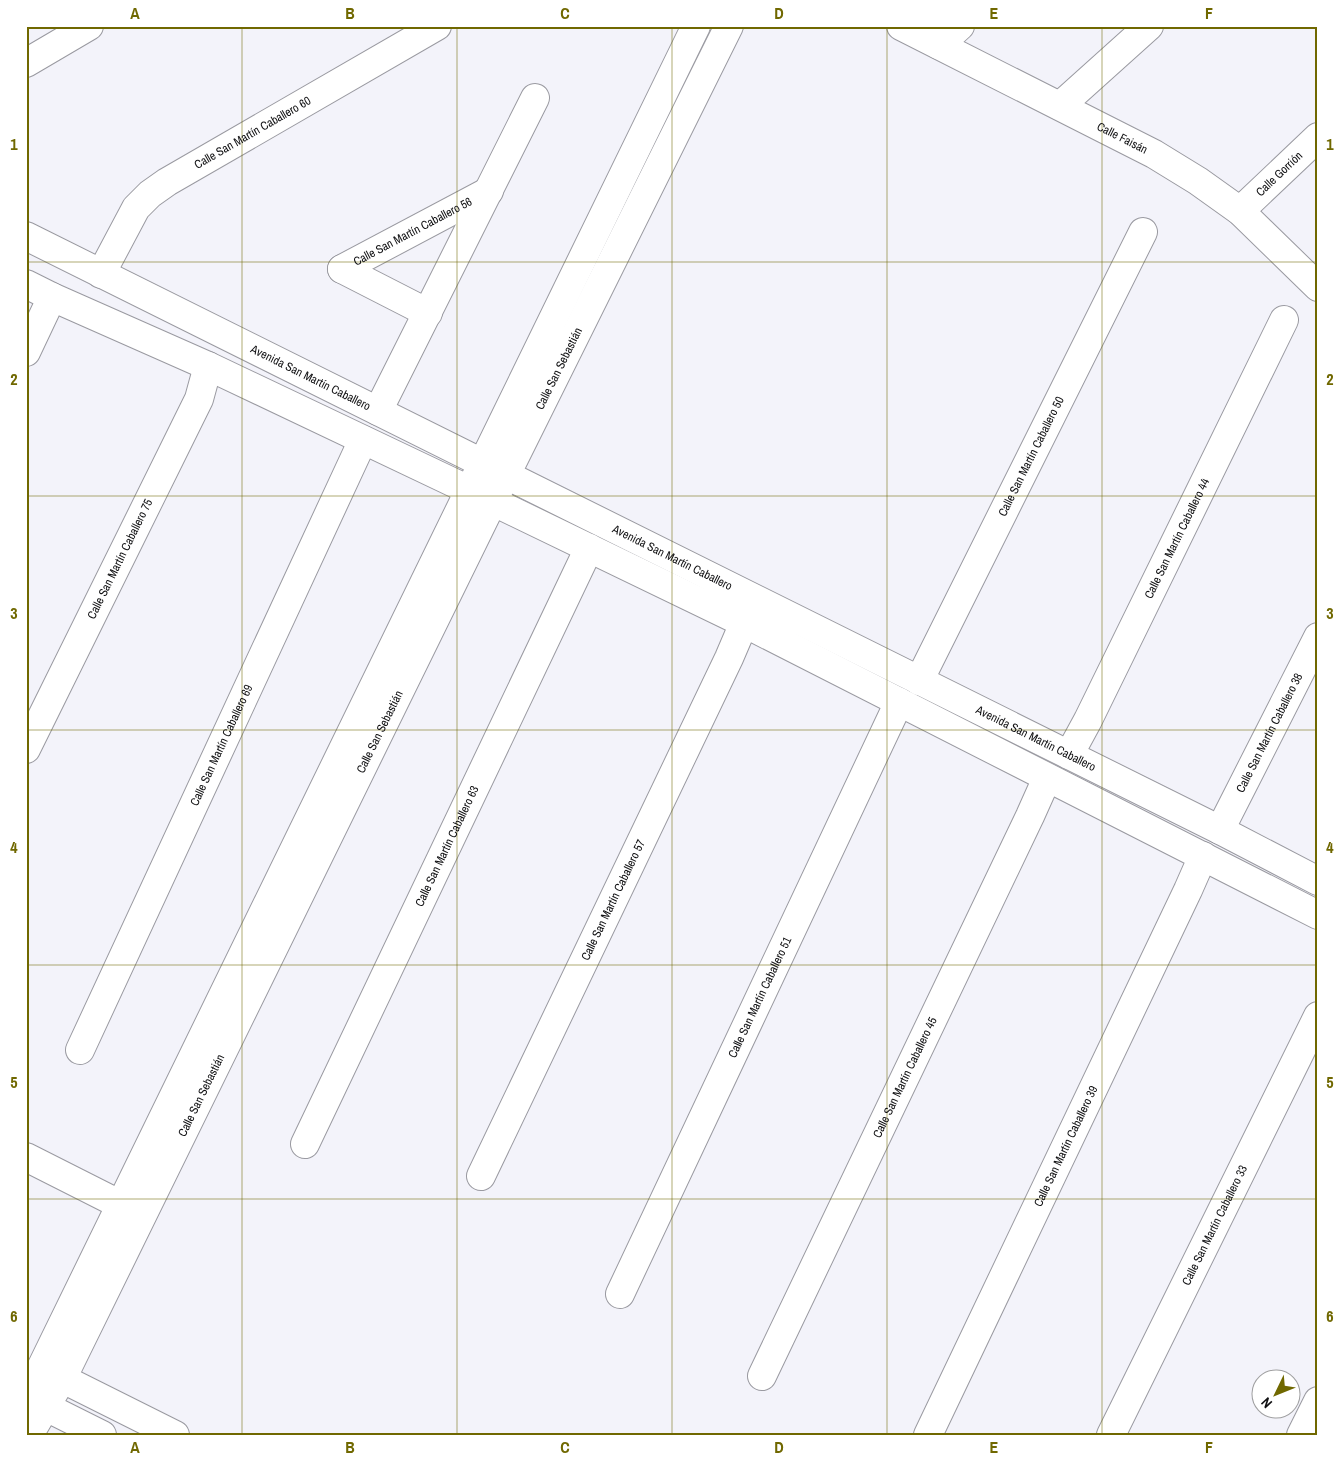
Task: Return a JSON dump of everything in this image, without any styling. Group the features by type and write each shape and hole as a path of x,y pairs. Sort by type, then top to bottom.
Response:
{"street":[{"path":"26,63 89,26"},
{"name":"Calle San Martín Caballero 60","path":"101,274 136,208 150,194 167,182 437,26"},
{"name":"Calle San Sebastián","path":"28,1434 38,1384 121,1205 696,26"},
{"name":"Calle San Sebastián","path":"38,1384 507,475 729,26"},
{"name":"Calle Faisán","path":"901,26 1154,154 1198,180 1240,211 1318,287"},
{"path":"939,45 960,26"},
{"path":"1060,106 1149,26"},
{"name":"Calle San Martín Caballero 56","path":"378,411 535,98"},
{"name":"Calle Gorrión","path":"1240,211 1318,137"},
{"name":"Calle San Martín Caballero 56","path":"428,312 342,269 488,191"},
{"name":"Calle San Martín Caballero 50","path":"919,681 1143,232"},
{"name":"Avenida San Martín Caballero","path":"26,236 1220,830 1318,881"},
{"path":"26,284 208,366 744,623 1318,915"},
{"path":"26,352 52,297"},
{"name":"Calle San Martín Caballero 44","path":"1069,755 1088,720 1284,320"},
{"name":"Calle San Martín Caballero 75","path":"26,749 199,399 208,366"},
{"name":"Calle San Martín Caballero 69","path":"80,1050 363,440"},
{"name":"Calle San Martín Caballero 63","path":"305,1144 589,548"},
{"name":"Calle San Martín Caballero 57","path":"482,1176 725,667 744,623"},
{"name":"Calle San Martín Caballero 38","path":"1220,830 1318,636"},
{"name":"Calle San Martín Caballero 51","path":"620,1294 899,702"},
{"name":"Calle San Martín Caballero 45","path":"762,1376 1047,778"},
{"name":"Calle San Martín Caballero 39","path":"928,1435 1203,856"},
{"name":"Calle San Martín Caballero 33","path":"1111,1435 1318,1016"},
{"path":"26,1157 121,1205"},
{"path":"38,1384 102,1435"},
{"path":"38,1384 175,1435"},
{"path":"1301,1435 1318,1400"}]}
